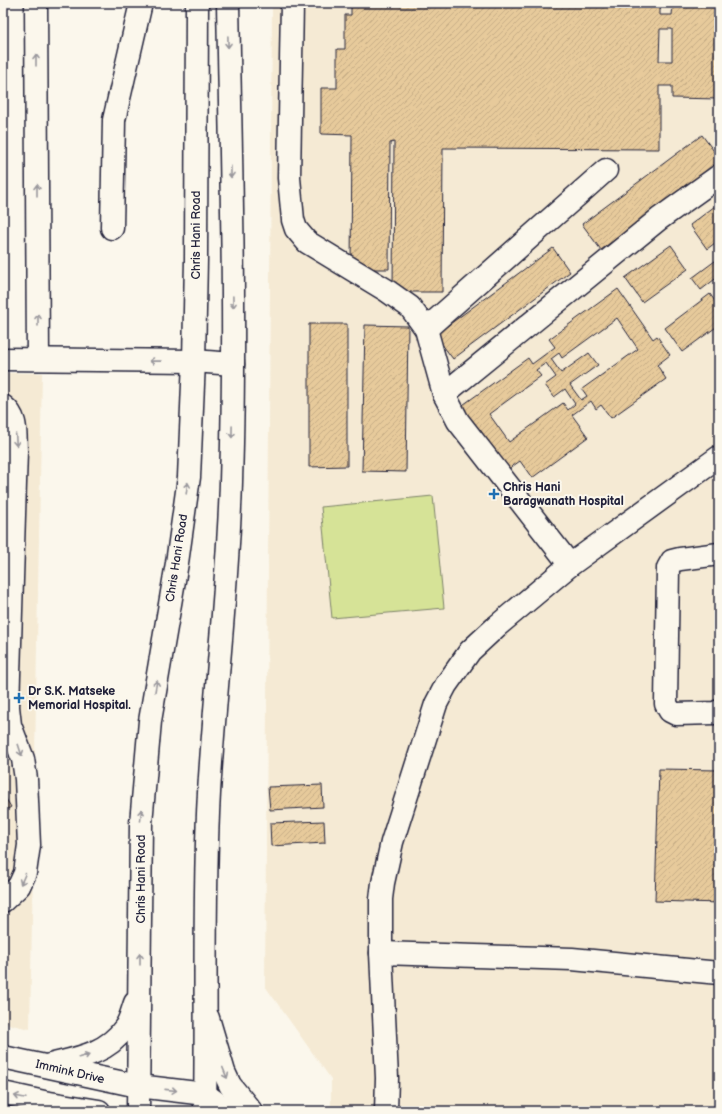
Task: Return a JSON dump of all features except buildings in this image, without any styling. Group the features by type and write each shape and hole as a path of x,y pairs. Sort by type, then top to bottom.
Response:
{"main road":[{"path":"36,3 38,359"},
{"path":"112,228 114,120 141,3"},
{"name":"Chris Hani Road","path":"138,1111 142,807 150,721 177,562 189,477 194,361 196,259 197,3"},
{"path":"228,3 233,364 231,485 208,808 206,875 205,1102 228,1111"},
{"path":"292,3 289,178 293,220 296,229 307,242 386,290 410,307 426,329 444,394 458,421 570,565"},
{"path":"426,329 606,170"},
{"path":"444,394 659,219 719,176"},
{"path":"3,359 194,361 233,364"},
{"path":"3,406 11,413 15,427 16,451 8,707 10,725 23,759 26,779 29,845 25,873 19,886 3,901"},
{"path":"386,1111 387,1078 381,953 381,899 386,864 436,704 446,685 470,651 497,626 570,565 719,457"},
{"path":"719,554 672,561 668,568 666,704 670,711 676,714 719,712"},
{"path":"381,953 572,958 719,973"},
{"path":"46,1066 94,1053 106,1047 125,1028 140,988"},
{"path":"206,1009 224,1072 230,1085 251,1111"},
{"name":"Immink Drive","path":"3,1057 205,1102"},
{"path":"3,1093 54,1107 99,1111"}],"shaded area":[{"name":"Chris Hani Baragwanath Hospital","path":"272,3 719,3 719,1111 331,1111 331,1079 265,986"},
{"name":"Dr S.K. Matseke Memorial Hospital.","path":"3,373 42,373 30,1029 3,1023"}],"green space":[{"path":"433,496 444,608 332,618 321,507"}],"place":[{"name":"Chris Hani Baragwanath Hospital","path":"494,494"},
{"name":"Dr S.K. Matseke Memorial Hospital.","path":"19,698"}]}
